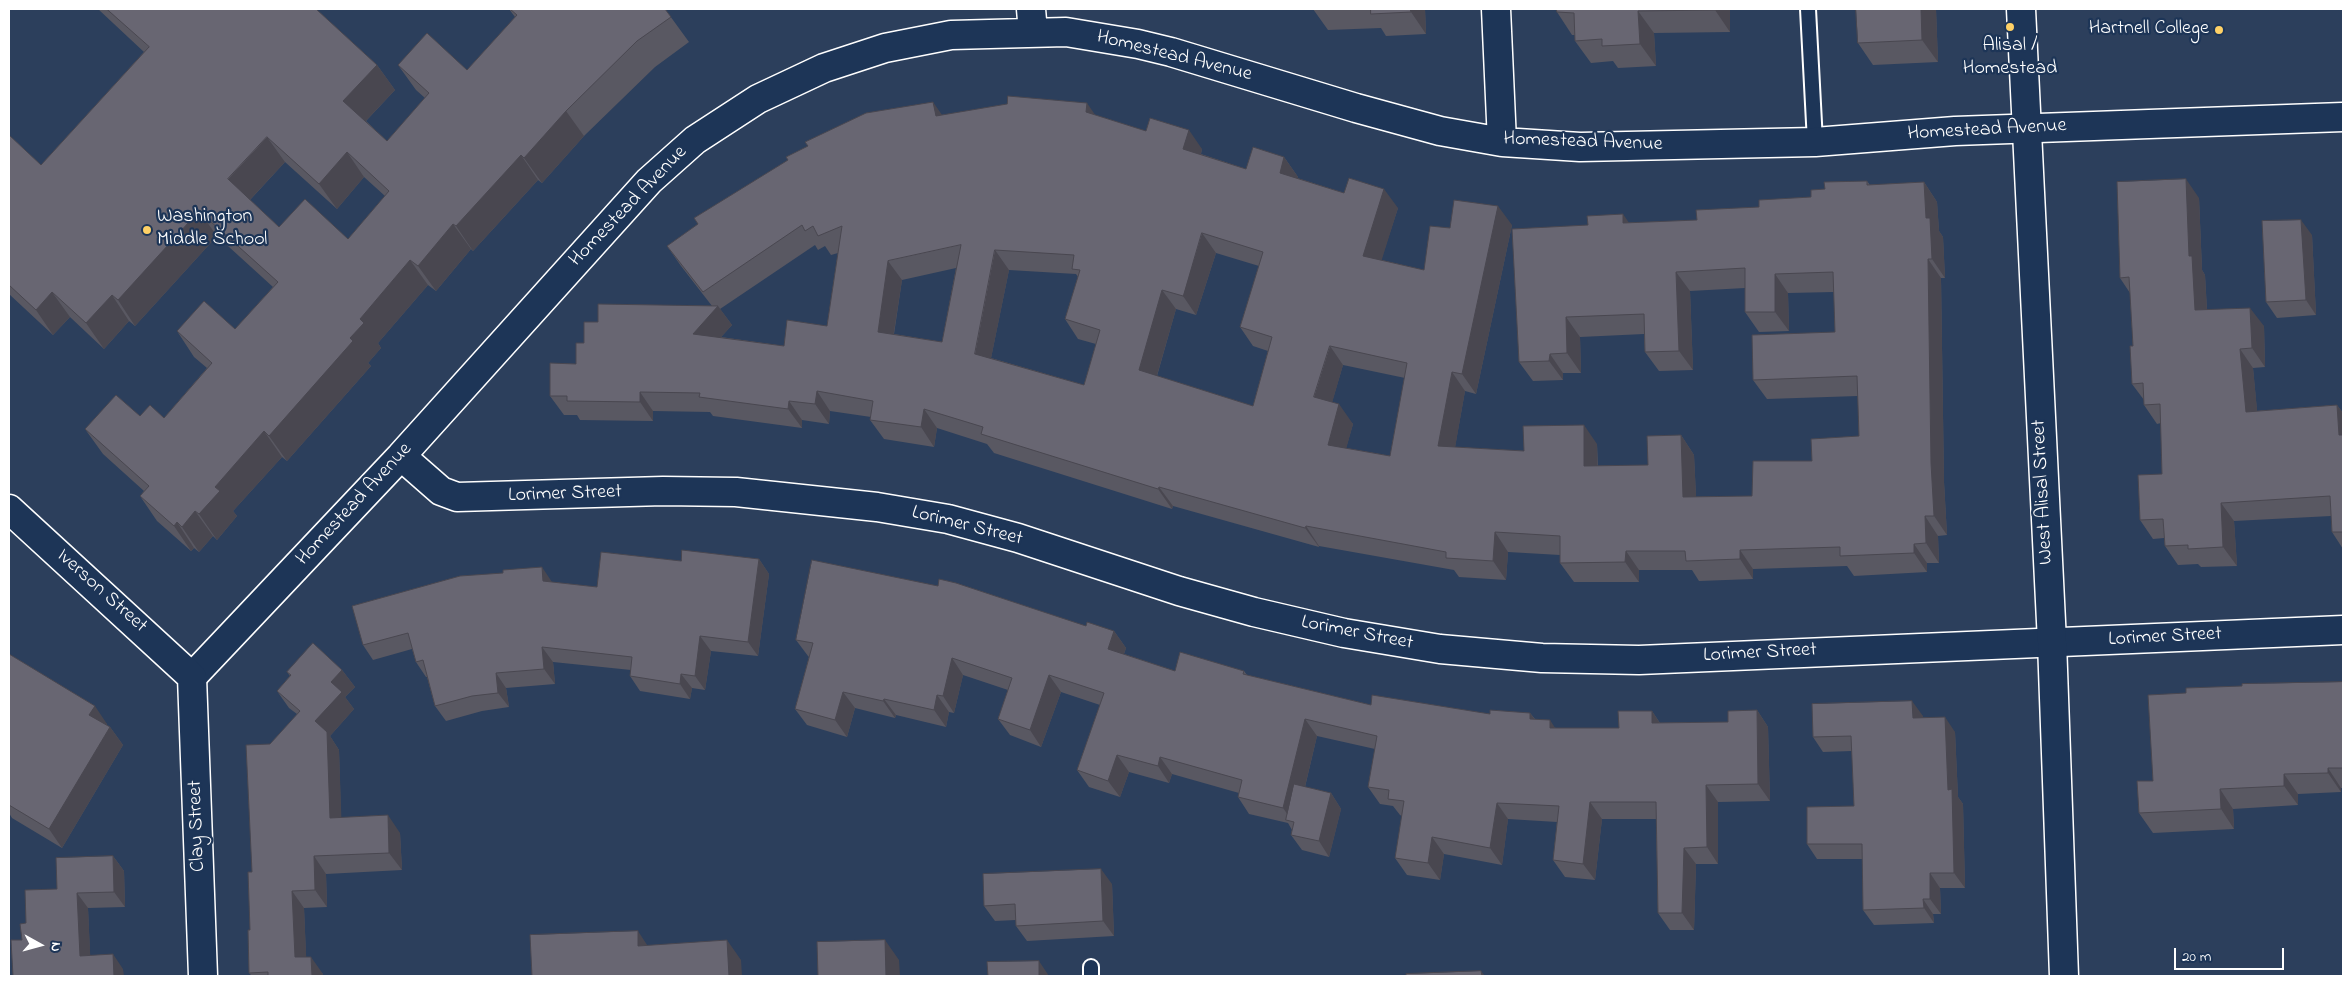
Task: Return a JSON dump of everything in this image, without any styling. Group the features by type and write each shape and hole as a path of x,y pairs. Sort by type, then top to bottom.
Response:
{"street":[{"path":"1496,9 1502,142"},
{"name":"West Alisal Street","path":"2021,9 2052,642 2064,976"},
{"name":"Homestead Avenue","path":"192,676 401,456 607,225 649,181 695,140 758,99 824,68 885,48 1032,20 1066,32 1138,44 1231,69 1365,111 1440,131 1502,142 1580,147 1815,142 2026,128 2343,117"},
{"name":"Lorimer Street","path":"401,456 441,491 456,497 663,491 736,492 868,506 948,519 1018,538 1179,591 1254,612 1344,634 1440,649 1542,658 1638,660 2343,630"},
{"name":"Iverson Street","path":"9,509 192,676"},
{"name":"Clay Street","path":"192,676 204,976"}],"lane":[{"path":"1808,9 1815,142"}],"building":[{"path":"107,9 316,9 377,65 343,101 387,141 429,93 398,65 427,33 467,70 517,15 510,9 665,9 671,17 637,41 566,111 524,158 521,155 456,226 453,224 418,266 410,260 360,319 364,323 350,338 353,341 269,436 264,431 215,487 220,491 199,514 195,511 182,527 177,522 174,526 140,496 149,486 85,429 116,395 140,416 150,405 164,418 212,363 177,331 204,301 235,329 278,282 199,211 118,300 112,295 86,323 52,292 36,310 9,285 9,135 41,165 149,47","holes":["267,137 319,184 347,152 389,191 348,239 305,199 279,227 228,179"]},
{"path":"1371,9 1410,9 1411,12 1371,14"},
{"path":"1557,9 1715,10 1638,11 1640,44 1602,46 1602,39 1575,41 1574,13 1557,12"},
{"path":"1856,9 1921,9 1922,40 1858,43"},
{"path":"1008,96 1087,103 1086,112 1146,131 1150,118 1189,130 1183,149 1246,169 1253,147 1284,157 1280,173 1344,193 1349,178 1384,189 1363,256 1424,270 1430,226 1450,228 1454,200 1498,206 1462,374 1452,372 1438,446 1524,451 1523,426 1584,425 1584,466 1648,465 1647,436 1681,435 1683,497 1752,496 1753,461 1812,461 1811,439 1859,436 1857,376 1753,380 1752,335 1835,332 1833,272 1775,274 1775,312 1745,312 1745,268 1676,272 1679,351 1645,352 1644,314 1566,317 1567,353 1550,354 1549,361 1519,362 1512,229 1588,225 1587,216 1623,214 1623,223 1697,220 1696,210 1759,207 1759,200 1811,197 1811,190 1825,189 1824,182 1867,181 1867,185 1924,182 1926,218 1930,218 1932,259 1928,259 1931,463 1934,516 1925,516 1926,543 1914,544 1914,553 1840,556 1840,547 1740,550 1740,559 1686,561 1685,551 1626,551 1625,562 1560,563 1560,536 1495,532 1493,561 1446,558 1446,552 1306,526 1305,528 1159,487 1158,489 981,434 983,427 924,409 921,427 870,420 873,401 817,391 815,404 789,401 788,409 699,397 700,393 640,392 640,402 567,401 567,396 550,396 550,363 576,364 576,343 584,343 584,322 598,322 598,304 718,306 693,334 784,346 787,320 827,326 842,226 818,236 813,226 805,231 802,225 703,292 667,246 698,224 694,218 788,160 786,157 808,146 805,142 866,113 933,102 936,116 1007,104","holes":["1202,233 1263,252 1240,327 1272,337 1253,406 1139,370 1162,290 1183,296","961,245 942,342 878,332 888,261","995,250 1074,255 1072,269 1080,270 1065,319 1100,330 1084,385 975,354","1330,346 1407,363 1390,456 1328,445 1339,404 1314,397"]},
{"path":"2186,179 2189,256 2192,256 2195,310 2250,308 2252,348 2240,349 2246,412 2337,405 2339,435 2343,435 2343,532 2332,532 2330,496 2221,503 2223,547 2188,549 2188,545 2165,546 2163,519 2140,520 2138,475 2162,474 2160,404 2144,405 2143,383 2132,384 2130,346 2133,346 2129,277 2120,278 2117,182"},
{"path":"2301,220 2306,300 2266,302 2262,221"},
{"path":"682,550 759,559 748,642 700,636 695,676 681,674 680,684 630,676 632,657 542,647 544,669 496,673 498,693 472,696 435,706 423,660 416,662 408,633 363,645 352,606 460,576 503,573 503,570 542,567 543,581 597,587 601,552 681,561"},
{"path":"812,560 938,586 939,579 1086,626 1087,622 1114,631 1108,649 1175,671 1180,652 1244,671 1243,674 1371,705 1372,695 1490,714 1490,710 1530,713 1530,719 1550,720 1550,728 1619,728 1618,711 1652,711 1652,723 1728,722 1728,711 1757,710 1758,784 1706,785 1707,847 1684,848 1682,913 1658,913 1656,802 1590,802 1583,864 1553,860 1559,806 1497,803 1490,848 1432,837 1428,863 1395,858 1404,801 1388,799 1389,790 1368,787 1377,736 1305,719 1283,808 1238,797 1242,780 1160,757 1158,766 1117,755 1108,781 1077,770 1104,693 1049,675 1030,730 998,719 1012,678 952,658 943,696 937,695 934,710 843,692 835,720 795,709 813,643 796,640"},
{"path":"313,643 342,670 331,682 342,692 315,721 327,732 330,818 388,815 389,853 314,856 315,890 292,891 295,957 311,957 312,976 268,976 268,972 249,973 248,872 252,872 246,745 270,744 300,711 277,691 291,675 287,672"},
{"path":"9,654 95,706 89,715 110,727 49,829 9,805"},
{"path":"2343,682 2343,768 2328,768 2328,773 2284,774 2284,786 2220,789 2221,809 2139,813 2137,781 2153,781 2148,695 2186,693 2186,688 2242,686 2242,684"},
{"path":"1912,701 1913,718 1945,717 1948,790 1952,789 1954,873 1930,873 1930,899 1923,899 1924,908 1863,910 1862,844 1807,844 1807,807 1854,806 1851,736 1813,737 1812,704"},
{"path":"1294,784 1331,793 1319,841 1291,835 1294,822 1286,820"},
{"path":"113,856 114,892 77,893 80,956 113,954 114,976 13,976 11,940 22,940 20,924 26,923 25,890 57,889 56,858"},
{"path":"1101,869 1103,921 1016,926 1015,904 984,906 983,874"},
{"path":"638,931 638,946 727,940 729,976 532,976 530,935"},
{"path":"885,940 886,976 818,976 817,942"},
{"path":"1039,961 1039,976 988,976 987,962"},
{"path":"1481,971 1482,976 1406,976 1406,974"}],"place":[{"name":"Alisal / Homestead","path":"2010,27"},
{"name":"Hartnell College","path":"2219,30"},
{"name":"Washington Middle School","path":"147,230"}]}
